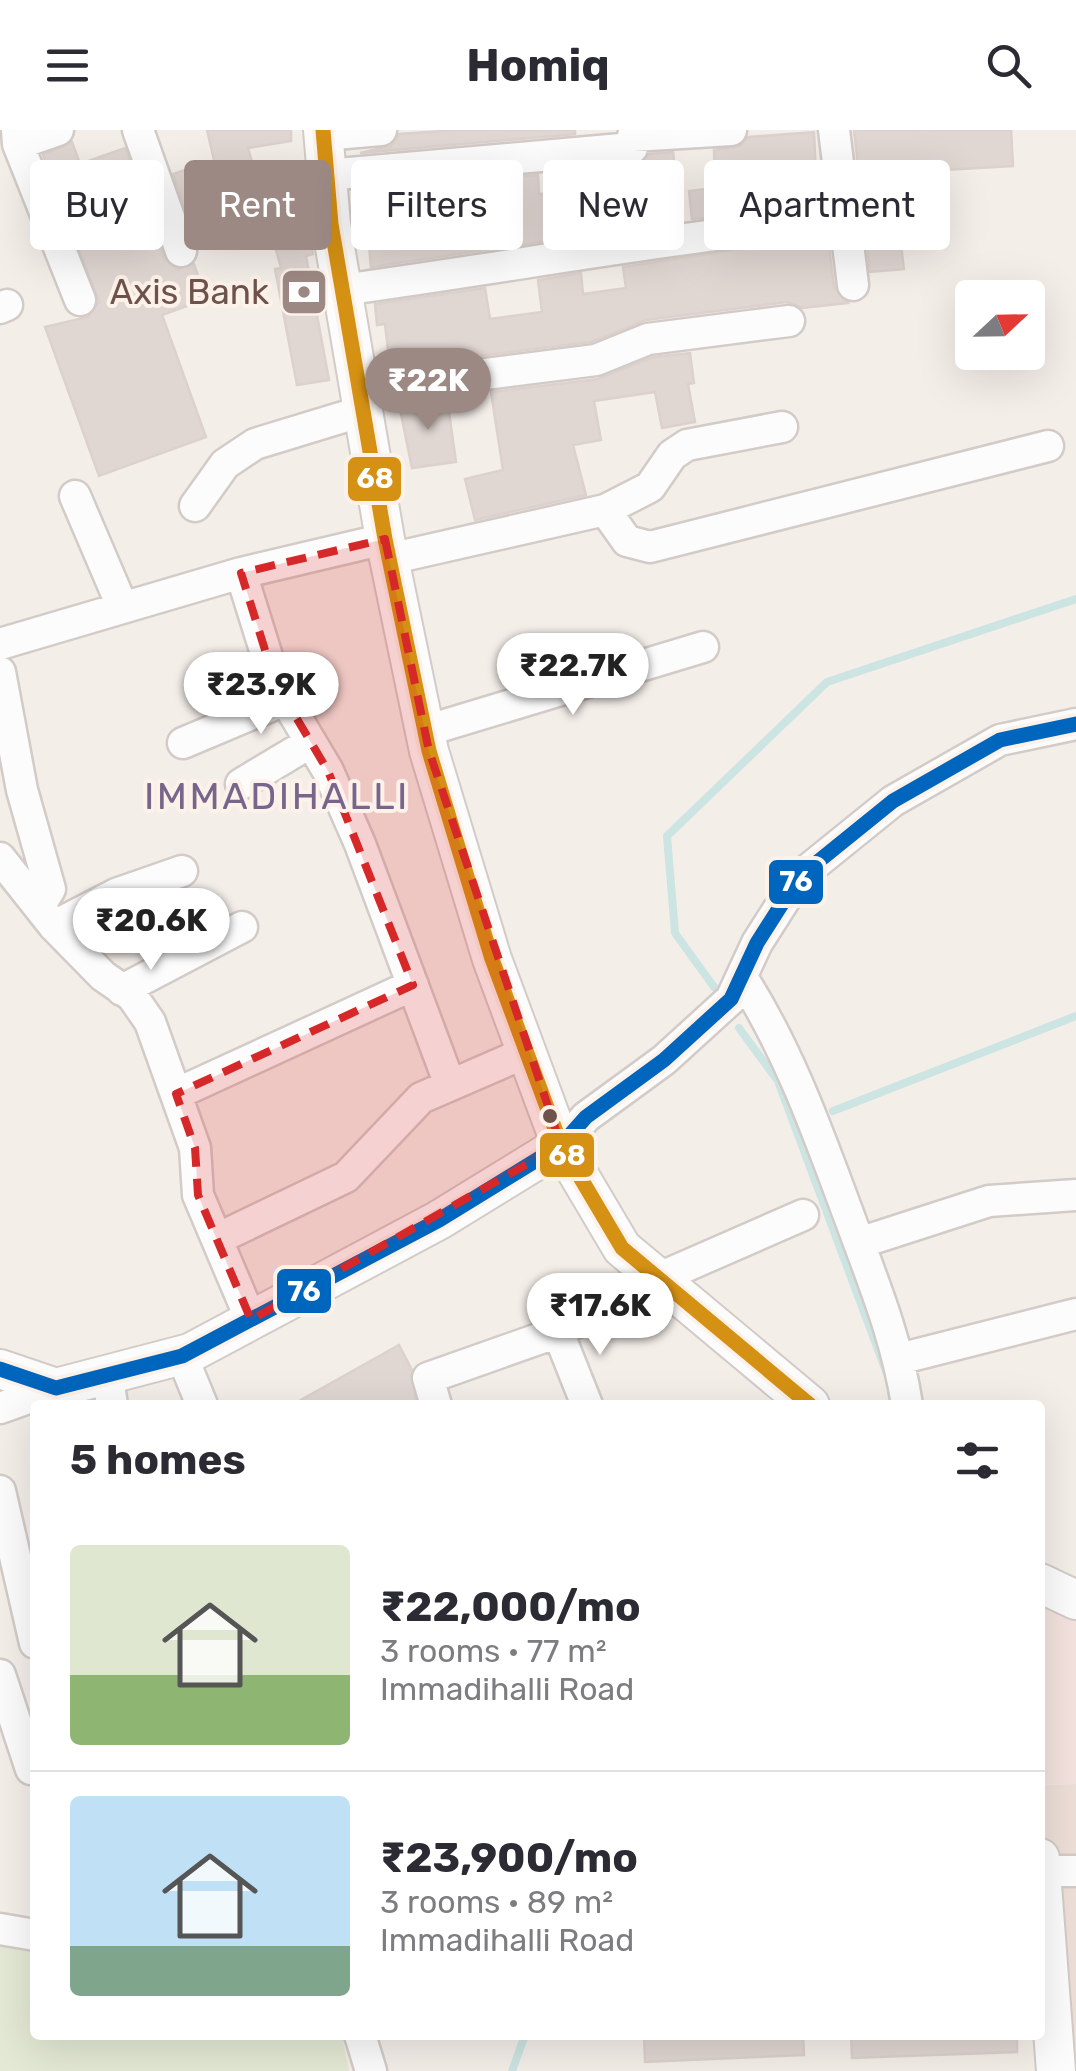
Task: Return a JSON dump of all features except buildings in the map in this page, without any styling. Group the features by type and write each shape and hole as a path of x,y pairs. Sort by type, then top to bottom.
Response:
{"street":[{"path":"58,130 18,137 80,300"},
{"path":"138,130 181,252"},
{"path":"326,160 323,132 381,130"},
{"path":"331,175 632,148 633,136 731,130"},
{"path":"834,130 853,285"},
{"path":"331,206 387,549 425,732 492,958 561,1146 622,1248 804,1400"},
{"path":"342,290 559,261 619,245 704,235"},
{"path":"195,506 225,464 255,444 361,401 596,360 648,340 789,321"},
{"path":"0,644 241,573 605,510 650,487 672,455 687,445 782,427"},
{"path":"605,510 627,541 650,547 1048,446"},
{"path":"75,496 122,606"},
{"path":"241,573 275,682 311,742 360,844 450,1085"},
{"path":"425,732 704,647"},
{"path":"0,672 22,790 50,889 47,917"},
{"path":"182,743 285,700"},
{"path":"0,1369 56,1388 110,1391 439,1220 561,1146 586,1117 664,1060 731,999 756,943 799,878 893,800 1000,740 1076,724"},
{"path":"241,784 311,742"},
{"path":"0,858 47,917 150,1022 196,1148 198,1195 252,1320"},
{"path":"47,917 182,871"},
{"path":"122,990 242,927"},
{"path":"742,979 772,1026 808,1104 898,1359 906,1400"},
{"path":"176,1094 413,985"},
{"path":"217,1239 346,1178 421,1098 527,1052"},
{"path":"859,1243 989,1201 1076,1195"},
{"path":"435,1400 428,1378 558,1332 659,1278 803,1215"},
{"path":"898,1359 1076,1314"},
{"path":"558,1332 584,1400"},
{"path":"182,1356 200,1400"},
{"path":"0,1408 56,1388"},
{"path":"0,1491 30,1621"},
{"path":"1045,1585 1076,1600"},
{"path":"0,1675 30,1765"},
{"path":"1045,1906 1053,1866"},
{"path":"1045,1926 1065,2025 1056,2071"},
{"path":"0,1930 30,1934"},
{"path":"361,2040 370,2071"}],"highlighted area":[{"path":"385,539 429,751 561,1145 251,1320 198,1195 195,1148 176,1094 413,985 328,771 275,682 241,573"}],"shaded area":[{"path":"1045,1585 1076,1600 1076,1784 1045,1785"},
{"path":"1076,1784 1076,2071 1053,2071 1045,1785"}],"green space":[{"path":"30,1930 30,2040 343,2040 349,2071 0,2071 0,1945"}],"waterway":[{"path":"714,987 675,933 667,836 827,682 1076,599"},
{"path":"833,1111 1076,1016"},
{"path":"739,1028 778,1081 886,1371"},
{"path":"512,2071 523,2040"}],"transit line":[{"name":"68","path":"323,130 331,224 385,539 429,751 492,959 561,1145 622,1248 804,1400"},
{"name":"76","path":"0,1369 56,1388 182,1356 439,1220 561,1145 586,1117 664,1060 731,999 757,943 799,877 893,801 1000,740 1076,724"}],"place":[{"name":"Axis Bank","path":"304,292"}],"district":[{"name":"IMMADIHALLI","path":"277,796"}]}
